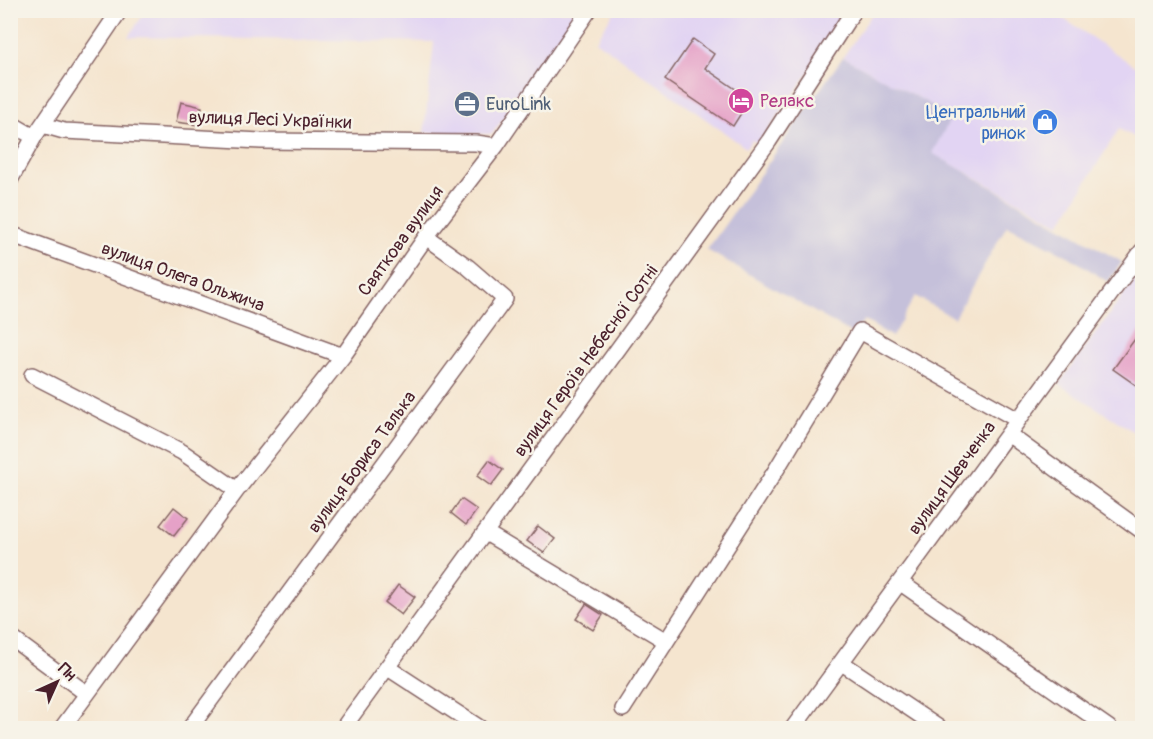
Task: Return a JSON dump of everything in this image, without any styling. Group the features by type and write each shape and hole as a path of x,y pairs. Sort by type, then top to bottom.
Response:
{"street":[{"path":"10,180 38,131 120,10"},
{"name":"Святкова вулиця","path":"62,729 237,490 343,356 426,237 496,146 589,10"},
{"name":"вулиця Героїв Небесної Сотні","path":"343,729 769,141 854,10"},
{"name":"вулиця Лесі Українки","path":"10,123 38,131 249,140 476,143 496,146"},
{"name":"вулиця Олега Ольжича","path":"10,234 343,356"},
{"name":"вулиця Бориса Талька","path":"190,729 506,299 468,267 426,237"},
{"name":"вулиця Шевченка","path":"793,729 1143,251"},
{"path":"623,709 776,470 860,331 1018,420"},
{"path":"32,375 182,452 237,490"},
{"path":"1008,434 1143,531"},
{"path":"486,533 666,641"},
{"path":"901,583 1109,729"},
{"path":"10,637 87,694"},
{"path":"842,663 934,727"},
{"path":"388,668 480,729"}],"shaded area":[{"path":"146,11 582,11 492,134 424,133 434,42 128,37"},
{"path":"615,11 851,11 759,144 752,140 746,148 595,40"},
{"name":"Центральний ринок","path":"874,11 1052,11 1142,71 1142,141 1119,129 1060,224 931,153 952,116 843,57"},
{"path":"843,57 952,116 932,153 1122,262 1108,282 1070,257 1007,225 954,318 915,296 892,337 864,320 853,334 707,250"},
{"path":"1142,269 1142,437 1059,384"}],"building":[{"path":"693,39 714,54 705,68 750,99 733,126 665,80"},
{"path":"181,102 202,107 198,125 176,122"},
{"path":"1143,328 1143,390 1113,369"},
{"path":"489,460 503,470 491,486 477,476"},
{"path":"461,499 477,510 466,525 451,513"},
{"path":"174,507 188,518 174,536 160,525"},
{"path":"538,526 555,539 544,553 527,541"},
{"path":"398,585 415,597 401,615 385,603"},
{"path":"586,604 603,615 593,630 576,619"}],"place":[{"name":"Релакс","path":"741,101"},
{"name":"EuroLink","path":"467,104"},
{"name":"Центральний ринок","path":"1045,122"}]}
